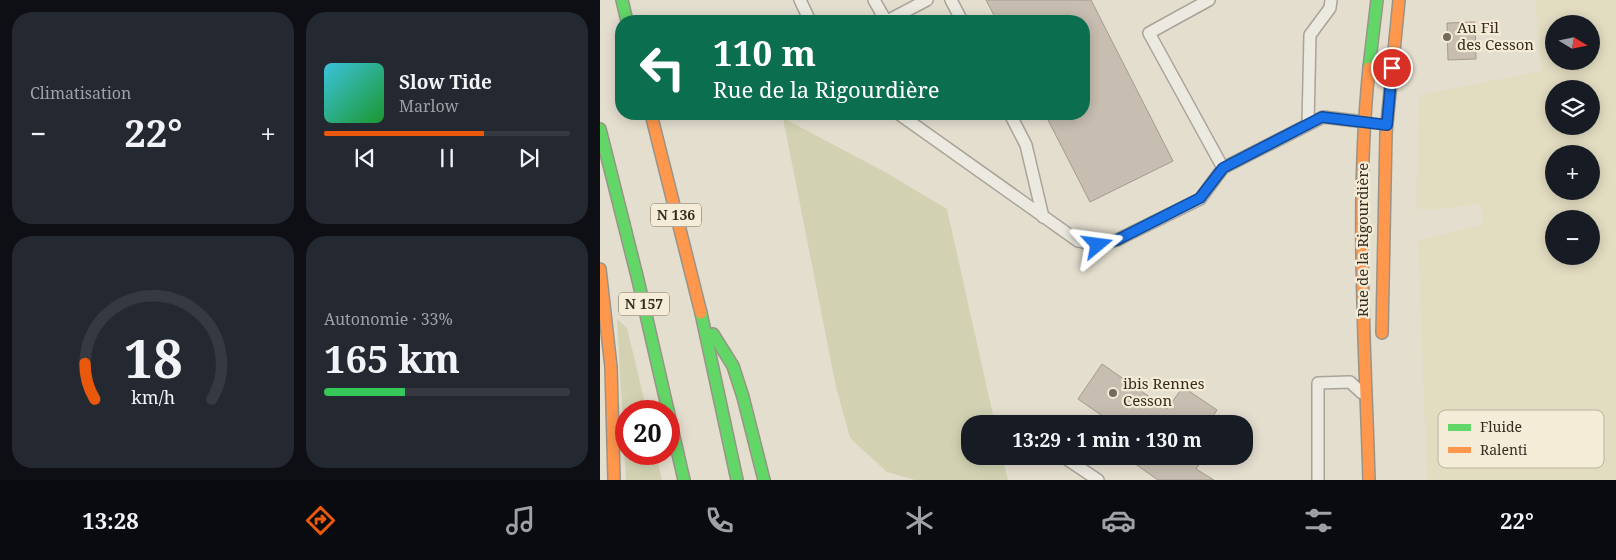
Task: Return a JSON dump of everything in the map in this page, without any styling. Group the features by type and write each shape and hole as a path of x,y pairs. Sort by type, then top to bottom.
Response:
{"main road":[{"path":"622,0 626,15"},
{"name":"Rue de la Rigourdière","path":"1369,480 1361,196 1365,122 1377,0"},
{"name":"Rue de la Rigourdière","path":"1382,341 1382,253 1387,125 1400,0"},
{"name":"N 136","path":"653,120 702,316 733,366 743,396 764,480"},
{"name":"N 157","path":"600,128 638,280 684,480"},
{"path":"600,268 611,367 614,480"},
{"path":"702,316 737,480"}],"lane":[{"path":"800,0 807,15"},
{"path":"874,0 883,15"},
{"path":"898,15 927,0"},
{"path":"952,0 959,15"},
{"path":"1209,0 1149,33 1223,168"},
{"path":"1308,124 1310,35 1330,8 1331,0"},
{"path":"908,120 1078,242 1098,245 1117,240 1200,198 1223,168 1322,117 1387,125"},
{"path":"1013,120 1026,145 1043,217"},
{"path":"1350,382 1365,363"},
{"path":"1318,480 1318,383 1350,382 1367,398"},
{"path":"1076,465 1098,480"}],"shaded area":[{"path":"1535,0 1616,0 1616,480 1427,480 1418,240 1483,224 1480,203 1443,209 1416,209 1419,95 1541,71"}],"green space":[{"path":"783,120 787,120 885,172 947,209 993,415 961,415 961,465 1004,465 1008,480 915,480 887,472 850,438 836,387"},
{"path":"617,319 627,328 644,400 622,400"},
{"path":"625,465 659,465 662,480 626,480"}],"building":[{"path":"986,0 1091,0 1173,161 1090,202 1048,120 1090,120 1090,15 994,15"},
{"path":"1475,22 1476,59 1448,60 1447,23"},
{"name":"ibis Rennes Cesson","path":"1102,364 1167,409 1183,387 1217,410 1214,415 1101,415 1078,399"},
{"path":"1137,465 1199,465 1196,469 1214,480 1158,480"}],"traffic: fast":[{"path":"622,0 626,15"},
{"path":"1369,68 1377,0"},
{"path":"600,129 638,280 684,480"},
{"path":"701,313 737,480"},
{"path":"713,334 733,366 743,397 764,480"}],"traffic: slow":[{"path":"1382,333 1386,133 1399,0"},
{"path":"1369,68 1363,171 1362,274 1369,480"},
{"path":"653,120 701,313"},
{"path":"600,269 611,367 614,480"}],"place":[{"name":"Au Fil des Cesson","path":"1447,37"},
{"name":"ibis Rennes Cesson","path":"1113,393"}],"route":[{"path":"1098,245 1117,240 1200,198 1223,168 1322,117 1387,125 1392,68"}]}
